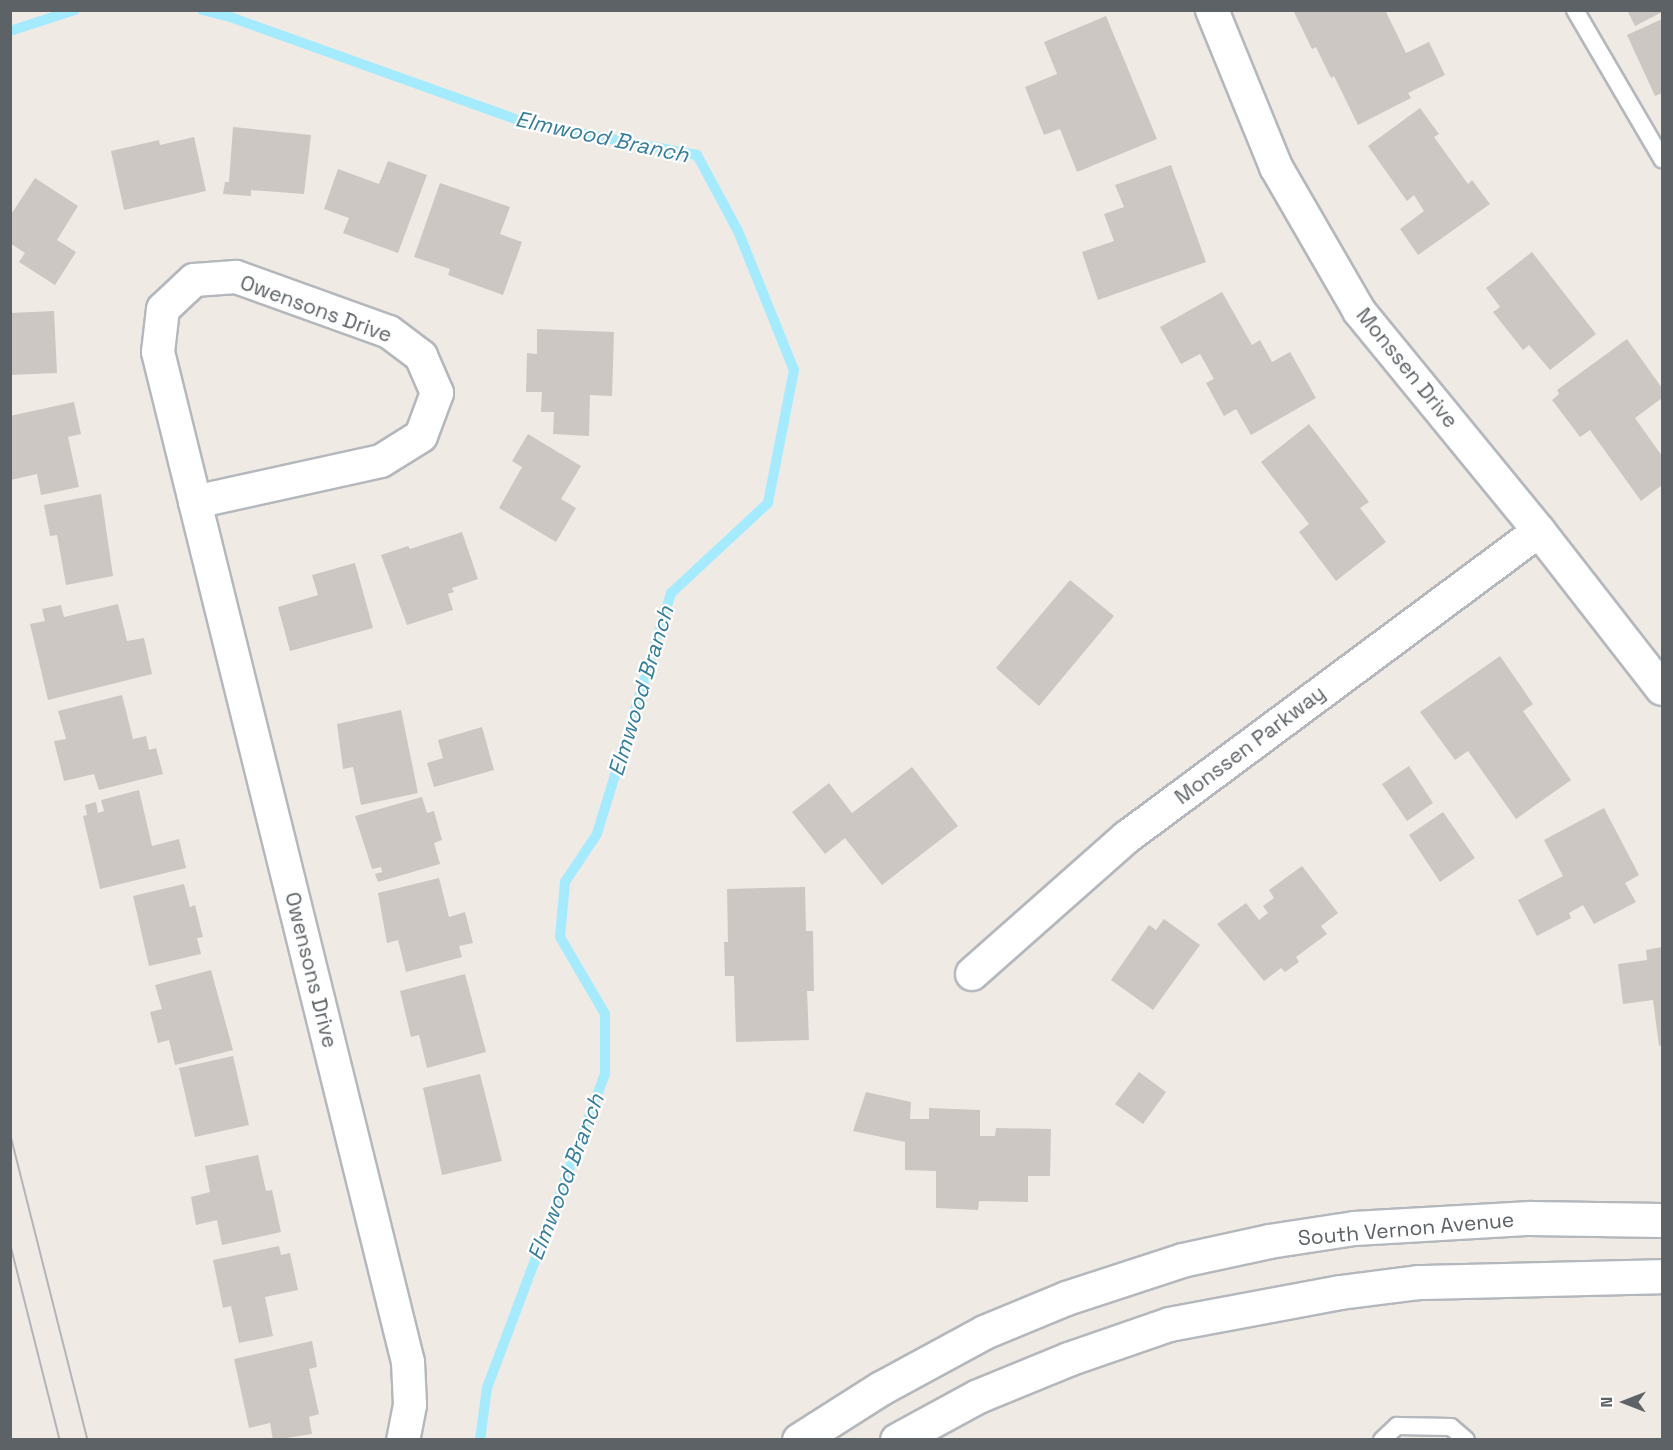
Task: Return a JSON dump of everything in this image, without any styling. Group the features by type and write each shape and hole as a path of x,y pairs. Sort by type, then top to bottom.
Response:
{"main road":[{"name":"South Vernon Avenue","path":"798,1440 880,1388 984,1332 1066,1298 1182,1260 1354,1228 1530,1218 1662,1220"},
{"path":"897,1440 988,1392 1068,1359 1169,1324 1340,1292 1419,1282 1662,1276"}],"street":[{"name":"Monssen Drive","path":"1212,10 1276,167 1359,311 1539,531 1662,689"},
{"name":"Owensons Drive","path":"195,502 381,461 421,436 437,393 421,356 389,332 236,278 194,280 164,309 158,352 195,502 408,1362 410,1405 403,1440"},
{"name":"Monssen Parkway","path":"972,974 1127,837 1539,531"}],"lane":[{"path":"1575,10 1662,159"},
{"path":"1382,1440 1396,1426 1450,1428 1466,1440"}],"building":[{"path":"1293,10 1385,10 1406,53 1429,42 1445,75 1408,93 1411,98 1358,125 1334,76 1331,78 1316,47 1312,49"},
{"path":"1627,10 1662,10 1662,12 1635,26"},
{"path":"1106,16 1157,139 1077,172 1060,129 1044,135 1025,87 1057,74 1044,42"},
{"path":"1662,19 1662,93 1655,96 1627,35"},
{"path":"1420,108 1439,134 1434,137 1468,184 1472,180 1490,204 1418,255 1400,229 1424,211 1414,195 1407,201 1368,146"},
{"path":"233,127 311,135 304,194 251,190 251,196 223,194 225,182 229,182"},
{"path":"194,137 206,191 124,210 111,151 159,140 160,145"},
{"path":"388,161 427,175 398,253 343,233 349,218 324,209 338,169 379,184"},
{"path":"1171,165 1206,262 1098,300 1082,252 1114,241 1104,214 1124,207 1115,185"},
{"path":"35,178 78,206 57,240 76,252 55,285 19,262 25,253 10,243 10,216"},
{"path":"440,183 510,207 500,234 522,242 503,295 448,275 450,269 414,257"},
{"path":"1532,252 1596,334 1550,370 1529,345 1523,350 1493,312 1500,307 1486,288"},
{"path":"1222,292 1252,345 1260,340 1272,362 1290,352 1316,398 1251,435 1236,409 1224,416 1206,383 1214,379 1200,354 1181,364 1160,327"},
{"path":"54,311 57,373 10,375 10,313"},
{"path":"537,329 614,332 612,396 590,395 589,436 553,434 554,412 541,412 542,392 526,392 527,353 537,354"},
{"path":"1627,339 1662,388 1662,398 1635,418 1662,456 1662,485 1641,501 1590,430 1580,437 1552,400 1559,394 1557,390"},
{"path":"74,402 81,434 68,437 79,487 41,495 37,474 11,480 10,416"},
{"path":"1309,424 1369,502 1360,508 1386,542 1336,581 1299,532 1309,524 1261,462"},
{"path":"528,434 581,466 561,499 576,508 556,542 499,508 522,467 512,461"},
{"path":"101,494 113,576 66,585 57,535 50,536 44,505"},
{"path":"462,532 478,579 452,588 454,592 448,594 453,610 407,625 381,555 408,546 410,549"},
{"path":"355,563 373,628 290,651 278,607 318,595 312,575"},
{"path":"1070,580 1114,616 1039,706 996,668"},
{"path":"118,604 127,641 144,638 152,674 48,700 30,624 45,621 42,609 61,605 64,617"},
{"path":"1500,656 1533,704 1523,711 1571,780 1516,819 1468,751 1455,760 1420,712"},
{"path":"122,695 133,739 146,736 149,750 156,748 163,774 99,790 94,774 64,781 54,741 66,739 58,711"},
{"path":"401,710 418,793 361,805 353,767 343,769 337,724"},
{"path":"482,727 494,770 434,787 427,763 443,758 438,740"},
{"path":"1409,766 1433,803 1407,821 1382,784"},
{"path":"912,767 958,826 882,885 845,838 825,854 792,812 829,783 852,813"},
{"path":"139,790 152,846 179,839 186,868 100,889 83,816 87,815 85,805 96,802 98,813 104,811 101,800"},
{"path":"422,797 427,813 434,811 442,840 434,843 440,864 378,882 375,874 382,872 381,867 372,869 355,816"},
{"path":"1604,808 1639,875 1625,883 1636,902 1594,924 1583,905 1569,913 1571,918 1537,936 1518,900 1563,876 1544,840"},
{"path":"1443,812 1475,858 1440,882 1409,835"},
{"path":"1302,866 1338,913 1321,926 1327,934 1296,957 1299,962 1285,972 1281,968 1264,981 1217,924 1246,903 1259,920 1268,913 1263,906 1274,898 1269,890"},
{"path":"439,878 449,917 465,912 473,943 459,946 462,957 406,972 398,940 387,943 378,893"},
{"path":"184,884 190,907 195,905 203,937 197,938 201,954 149,966 133,896"},
{"path":"805,887 806,931 813,931 814,991 807,991 809,1040 736,1042 734,976 725,976 724,942 728,942 727,889"},
{"path":"1164,919 1200,945 1153,1010 1111,980 1149,925 1156,930"},
{"path":"1662,947 1662,1045 1659,1046 1653,1000 1623,1004 1618,964 1647,960 1646,950"},
{"path":"211,970 233,1050 175,1065 169,1040 158,1043 150,1012 162,1009 155,985"},
{"path":"465,974 486,1052 427,1068 419,1035 411,1037 400,991"},
{"path":"233,1056 249,1125 195,1137 179,1068"},
{"path":"1139,1072 1166,1092 1143,1124 1115,1104"},
{"path":"480,1074 502,1161 442,1175 423,1088"},
{"path":"866,1092 911,1102 910,1119 929,1119 929,1108 980,1110 980,1136 995,1136 996,1128 1051,1129 1050,1176 1028,1176 1028,1202 979,1201 978,1210 936,1208 936,1171 905,1170 905,1142 853,1131"},
{"path":"258,1155 266,1191 272,1190 281,1232 222,1245 217,1220 196,1225 191,1197 210,1192 205,1166"},
{"path":"279,1246 281,1255 290,1253 298,1290 265,1297 273,1336 239,1343 231,1306 223,1308 213,1260"},
{"path":"312,1341 317,1367 309,1369 319,1414 309,1417 312,1434 273,1440 270,1423 249,1428 234,1359"}],"waterway":[{"name":"Elmwood Branch","path":"10,31 75,10"},
{"name":"Elmwood Branch","path":"202,10 233,18 526,123 697,155 738,231 794,370 768,503 671,593 597,834 565,882 560,937 605,1014 605,1074 487,1388 480,1440"}],"tram line":[{"path":"10,1132 88,1440"},
{"path":"10,1242 60,1440"}]}
